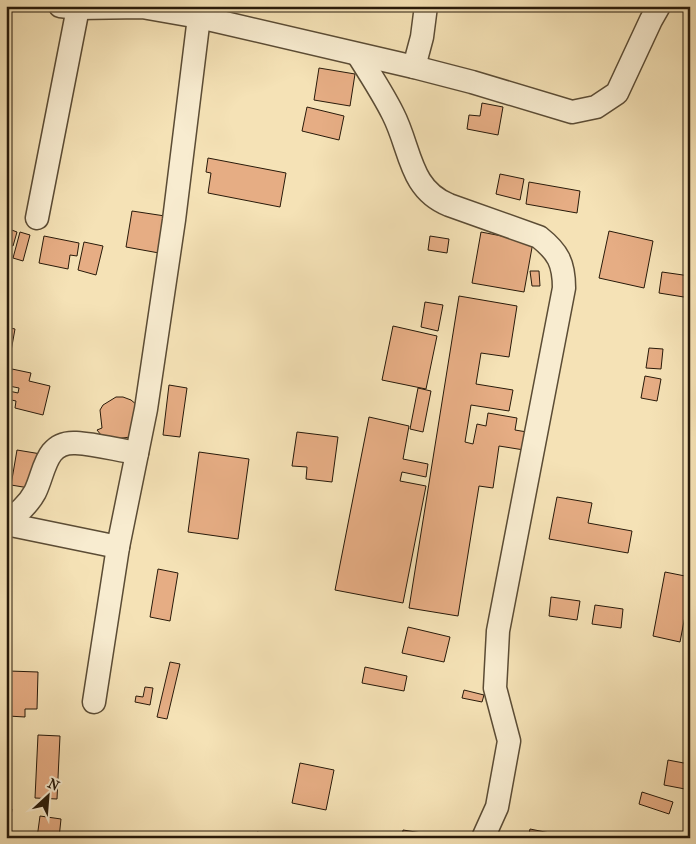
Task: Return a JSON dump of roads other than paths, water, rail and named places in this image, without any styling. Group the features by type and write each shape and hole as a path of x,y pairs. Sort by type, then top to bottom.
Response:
{"lane":[{"path":"414,67 422,36 426,6"},
{"path":"37,218 69,7 142,7 199,17 414,67 572,112 596,107 616,93 651,20 660,6"},
{"path":"94,702 118,547 146,409 174,220 199,17"},
{"path":"358,54 394,115 419,179 426,191 437,200 449,206 539,237 551,246 560,258 564,273 564,288 498,631 495,688 509,741 497,807 483,838"},
{"path":"6,523 25,508 36,491 46,460 57,446 74,442 137,453"},
{"path":"6,523 118,547"}]}
